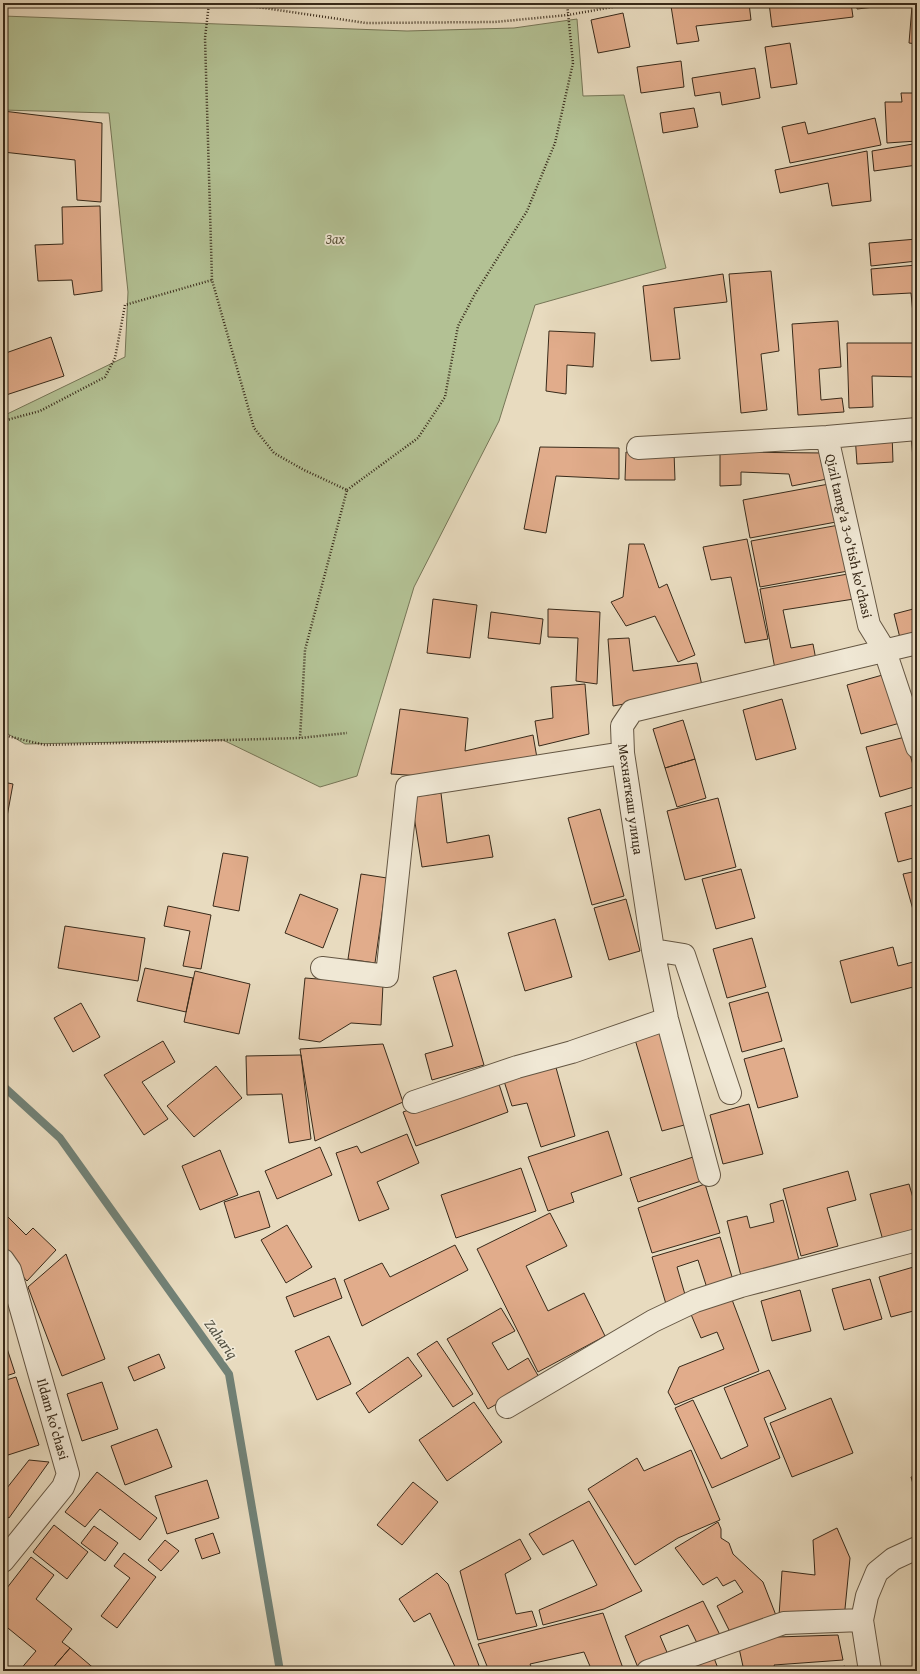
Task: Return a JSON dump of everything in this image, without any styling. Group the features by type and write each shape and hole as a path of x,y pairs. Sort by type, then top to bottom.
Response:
{"street":[{"path":"638,448 827,437 917,429"},
{"name":"Qizil tamg'a 3-o'tish ko'chasi","path":"827,437 869,625 885,651 917,747"},
{"name":"Мехнаткаш улица","path":"709,1175 667,1019 654,950 623,754 622,726 632,711 917,643"},
{"path":"322,968 387,976 407,787 623,754"},
{"path":"654,950 684,955 730,1093"},
{"path":"414,1102 517,1067 572,1052 667,1019"},
{"path":"507,1407 653,1321 695,1301 740,1286 917,1240"},
{"name":"Ildam koʻchasi","path":"3,1260 10,1270 68,1474 63,1487 3,1561"},
{"path":"870,1671 862,1620 867,1596 877,1572 893,1559 917,1548"},
{"path":"648,1671 784,1623 862,1620"}],"path":[{"path":"208,3 204,38 212,280 254,428 274,453 304,470 348,490"},
{"path":"230,3 366,23 495,22 568,15 635,3"},
{"path":"300,738 305,650 348,490 418,438 445,397 458,326 475,294 527,211 556,143 573,62 567,3"},
{"path":"3,421 40,411 105,377 115,358 125,305 212,280"},
{"path":"3,735 45,745 300,738 347,733"}],"green space":[{"name":"Зах","path":"3,16 407,31 514,28 577,19 583,96 624,95 666,268 535,305 499,421 414,587 357,776 320,787 223,740 25,744 3,731 3,416 125,357 128,292 109,113 3,110"}],"building":[{"path":"692,3 749,3 751,20 696,26 699,41 677,44 671,6"},
{"path":"769,3 851,3 853,17 772,27"},
{"path":"857,3 909,3 857,9"},
{"path":"912,6 917,6 917,44 909,43"},
{"path":"623,13 630,47 598,53 591,20"},
{"path":"790,43 797,84 771,88 765,47"},
{"path":"681,61 684,87 641,93 637,67"},
{"path":"755,68 760,98 722,105 720,92 695,96 692,78"},
{"path":"901,93 917,93 917,141 887,143 885,102 902,102"},
{"path":"694,108 698,127 663,133 660,113"},
{"path":"3,111 102,123 101,202 77,200 75,160 3,152"},
{"path":"875,118 881,145 790,163 782,127 805,122 808,134"},
{"path":"917,144 917,165 874,171 872,151"},
{"path":"867,151 871,201 832,206 828,183 780,193 775,170"},
{"path":"100,206 102,291 74,295 72,280 38,281 35,245 63,244 62,207"},
{"path":"917,239 917,261 871,266 869,243"},
{"path":"917,265 917,324 914,324 911,293 873,295 871,269"},
{"path":"771,271 779,351 761,354 767,410 741,413 729,274"},
{"path":"723,274 727,302 674,308 680,359 651,361 643,286"},
{"path":"838,321 841,367 819,369 821,400 842,398 844,412 798,415 792,324"},
{"path":"549,331 595,333 593,367 567,365 566,394 546,391"},
{"path":"51,337 64,376 3,396 3,354"},
{"path":"847,343 917,343 917,377 872,376 873,407 849,408"},
{"path":"917,431 917,460 913,460 911,432"},
{"path":"892,433 893,462 857,464 855,435"},
{"path":"540,447 619,448 619,479 556,476 546,533 524,529"},
{"path":"626,452 674,452 675,480 625,480"},
{"path":"720,452 824,453 827,479 792,486 789,474 741,472 741,485 720,486"},
{"path":"829,484 836,522 750,538 743,500"},
{"path":"839,525 848,571 760,587 751,541"},
{"path":"747,539 768,639 745,643 731,577 711,580 703,547"},
{"path":"629,544 644,544 659,588 667,584 695,655 678,662 655,616 626,626 611,602 623,597"},
{"path":"848,574 854,599 783,610 791,648 813,644 816,660 775,669 760,589"},
{"path":"433,599 477,605 470,658 427,653"},
{"path":"917,608 917,642 902,646 894,614"},
{"path":"548,609 600,612 597,684 576,681 578,638 548,637"},
{"path":"491,612 543,619 540,644 488,638"},
{"path":"629,638 633,671 697,663 703,690 613,706 608,639"},
{"path":"886,674 900,723 861,734 847,685"},
{"path":"585,684 589,734 539,746 535,721 553,718 551,687"},
{"path":"782,699 796,749 756,760 743,710"},
{"path":"400,709 468,718 465,751 533,735 537,758 455,778 391,774"},
{"path":"683,720 695,759 665,768 653,729"},
{"path":"905,737 917,779 917,786 880,797 866,747"},
{"path":"695,759 706,798 677,807 665,768"},
{"path":"3,782 13,784 4,833 3,833"},
{"path":"441,793 447,843 489,835 493,857 422,867 411,797"},
{"path":"718,798 736,867 685,880 667,811"},
{"path":"917,804 917,857 898,862 885,813"},
{"path":"600,809 624,896 592,905 568,818"},
{"path":"223,853 248,857 239,911 213,906"},
{"path":"741,869 755,918 716,929 702,879"},
{"path":"917,871 917,924 903,874"},
{"path":"361,874 387,878 375,963 348,959"},
{"path":"300,894 338,909 323,948 285,933"},
{"path":"626,899 640,951 609,960 594,908"},
{"path":"168,906 211,915 201,969 183,966 190,931 164,926"},
{"path":"555,919 572,977 525,991 508,933"},
{"path":"65,926 145,938 138,981 58,968"},
{"path":"752,938 766,987 727,998 713,949"},
{"path":"893,947 898,966 917,961 917,986 851,1003 840,961"},
{"path":"145,968 193,978 186,1012 137,1001"},
{"path":"456,970 484,1065 432,1080 425,1054 453,1046 433,977"},
{"path":"195,971 250,984 239,1034 184,1022"},
{"path":"305,978 383,984 381,1025 351,1023 320,1042 299,1039"},
{"path":"768,992 782,1041 742,1052 729,1003"},
{"path":"81,1003 100,1037 73,1052 54,1018"},
{"path":"660,1029 688,1124 662,1131 634,1036"},
{"path":"163,1041 175,1062 142,1082 168,1119 144,1135 104,1075"},
{"path":"383,1044 403,1102 315,1141 300,1049"},
{"path":"784,1048 798,1097 758,1108 744,1059"},
{"path":"301,1055 311,1139 289,1143 282,1094 247,1095 246,1056"},
{"path":"555,1064 575,1136 541,1147 527,1103 512,1106 503,1078"},
{"path":"216,1066 242,1098 194,1137 167,1106"},
{"path":"497,1078 508,1112 416,1146 403,1112"},
{"path":"749,1104 763,1154 723,1164 710,1115"},
{"path":"608,1131 622,1175 571,1193 574,1202 548,1211 528,1157"},
{"path":"407,1134 419,1163 377,1182 389,1209 359,1221 336,1153 357,1146 361,1153"},
{"path":"320,1147 332,1175 277,1199 265,1171"},
{"path":"220,1150 238,1195 200,1210 182,1166"},
{"path":"693,1157 701,1181 638,1202 630,1178"},
{"path":"521,1168 536,1211 456,1238 441,1195"},
{"path":"848,1171 856,1200 827,1208 838,1246 801,1256 783,1189"},
{"path":"705,1184 720,1233 652,1253 638,1208"},
{"path":"909,1184 917,1212 917,1235 884,1244 870,1194"},
{"path":"259,1191 270,1227 235,1238 224,1202"},
{"path":"783,1200 799,1260 741,1276 727,1221 747,1216 750,1228 774,1222 770,1204"},
{"path":"3,1212 26,1235 33,1228 56,1250 27,1281 3,1254"},
{"path":"550,1213 567,1246 526,1266 548,1311 584,1293 605,1336 538,1372 477,1249"},
{"path":"287,1225 312,1267 286,1283 261,1240"},
{"path":"720,1237 733,1280 707,1288 698,1260 677,1267 686,1298 666,1304 652,1257"},
{"path":"455,1245 468,1270 362,1326 344,1280 382,1263 390,1277"},
{"path":"66,1254 105,1359 62,1376 28,1287"},
{"path":"917,1266 917,1310 891,1317 879,1277"},
{"path":"335,1278 342,1298 294,1317 286,1297"},
{"path":"870,1279 882,1319 844,1330 832,1289"},
{"path":"800,1290 811,1331 772,1341 761,1301"},
{"path":"731,1297 759,1371 675,1405 668,1392 679,1367 724,1349 717,1332 701,1338 690,1312"},
{"path":"501,1308 515,1331 492,1343 508,1370 528,1358 540,1379 488,1409 447,1339"},
{"path":"3,1336 15,1373 3,1377"},
{"path":"329,1336 351,1384 317,1400 295,1351"},
{"path":"437,1341 473,1394 453,1407 417,1354"},
{"path":"159,1354 165,1368 134,1381 128,1367"},
{"path":"408,1357 422,1376 369,1413 356,1393"},
{"path":"769,1370 786,1409 764,1418 780,1458 712,1488 675,1408 693,1400 721,1459 748,1446 724,1388"},
{"path":"16,1377 39,1445 5,1456 3,1449 3,1381"},
{"path":"102,1382 118,1429 82,1441 67,1394"},
{"path":"831,1398 853,1453 792,1477 770,1423"},
{"path":"474,1402 502,1442 447,1481 419,1440"},
{"path":"157,1429 172,1467 125,1485 111,1446"},
{"path":"691,1450 720,1520 678,1538 635,1565 588,1489 637,1458 644,1471"},
{"path":"29,1460 49,1462 9,1518 3,1514 3,1493"},
{"path":"97,1472 157,1518 140,1540 100,1509 85,1527 65,1512"},
{"path":"917,1476 917,1498 911,1477"},
{"path":"207,1480 219,1518 167,1534 155,1496"},
{"path":"413,1482 438,1502 402,1545 377,1525"},
{"path":"589,1501 642,1591 604,1609 543,1625 539,1610 597,1585 573,1540 543,1555 529,1534"},
{"path":"718,1522 721,1529 721,1538 729,1543 733,1554 763,1582 777,1618 733,1638 717,1606 743,1592 735,1580 723,1586 717,1577 703,1585 675,1548"},
{"path":"54,1525 88,1552 67,1579 33,1552"},
{"path":"94,1526 118,1543 105,1561 81,1543"},
{"path":"837,1528 850,1558 844,1619 779,1616 782,1571 815,1575 813,1540"},
{"path":"213,1533 220,1553 202,1559 195,1539"},
{"path":"520,1539 531,1559 505,1574 516,1614 532,1611 537,1626 478,1640 460,1571"},
{"path":"165,1540 179,1551 161,1571 148,1560"},
{"path":"124,1553 156,1577 117,1628 101,1616 130,1578 114,1566"},
{"path":"31,1557 54,1575 36,1599 72,1629 62,1642 70,1648 50,1671 19,1671 36,1651 3,1624 3,1593"},
{"path":"437,1573 448,1584 481,1671 457,1671 430,1613 414,1622 399,1599"},
{"path":"703,1601 723,1641 701,1651 688,1625 660,1636 669,1657 639,1670 625,1636"},
{"path":"603,1613 624,1671 592,1671 584,1652 530,1664 533,1671 489,1671 478,1644"},
{"path":"838,1635 843,1660 774,1665 776,1671 744,1671 739,1648 777,1637"},
{"path":"70,1648 97,1671 50,1671"},
{"path":"714,1658 719,1671 675,1671"},
{"path":"845,1666 846,1671 825,1671"}],"waterway":[{"name":"Zahariq","path":"3,1086 60,1138 229,1374 280,1671"}]}
